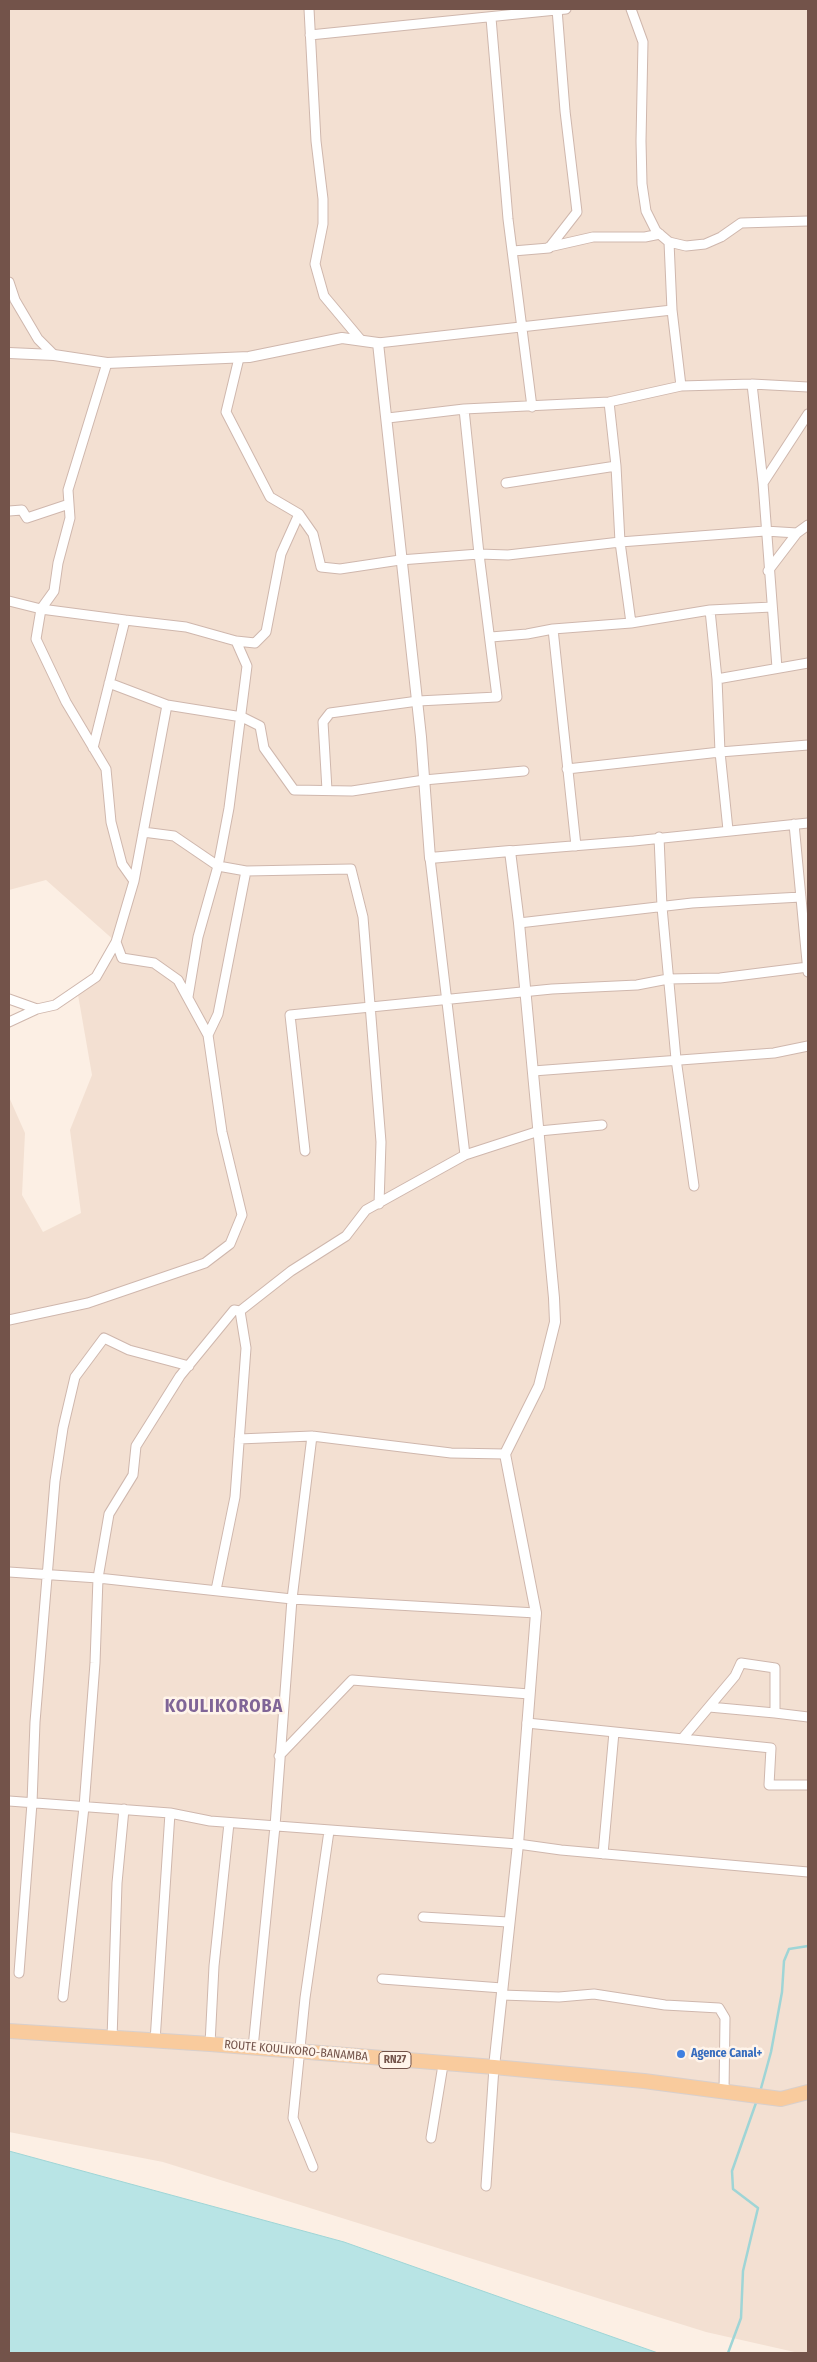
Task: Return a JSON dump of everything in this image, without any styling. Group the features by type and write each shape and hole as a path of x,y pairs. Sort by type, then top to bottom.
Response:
{"main road":[{"name":"ROUTE KOULIKORO-BANAMBA","path":"9,2031 210,2044 443,2065 494,2067 644,2081 780,2099 808,2093"}],"street":[{"path":"309,9 316,141 323,200 323,224 315,264 324,296 360,339"},
{"path":"310,35 491,18 560,9 565,111 577,212 549,248"},
{"path":"631,9 643,42 642,184 646,211 660,234 669,242 686,246 705,244 721,237 741,223 808,221"},
{"path":"491,18 508,219 532,407"},
{"path":"513,251 549,248 593,236 645,237 660,234"},
{"path":"669,242 672,310 681,386"},
{"path":"9,282 16,300 38,339 54,355"},
{"path":"9,353 54,355 107,363 239,358 342,338 378,343 672,310"},
{"path":"378,343 388,418 400,560 418,701 430,858 445,1000 465,1155"},
{"path":"239,358 226,412 270,496 299,514 313,534 321,568 340,569 400,560 479,554 508,555 620,542 765,531 796,533"},
{"path":"107,363 68,490 70,518 58,563 54,591 41,609 36,639 66,702 106,769 112,822 122,864 134,881"},
{"path":"752,384 763,483 776,668"},
{"path":"388,418 464,410 609,402 681,386 752,384 808,387"},
{"path":"609,402 616,466 620,542 631,623"},
{"path":"327,790 323,722 330,713 418,701 497,697 491,637 479,554 464,410"},
{"path":"763,483 808,414"},
{"path":"506,483 616,466"},
{"path":"9,511 22,510 27,518 69,504"},
{"path":"9,600 41,609 186,627 236,641 254,643 266,632 281,554 299,514"},
{"path":"768,571 796,533 808,525"},
{"path":"491,637 527,634 553,629 631,623 710,610 772,606"},
{"path":"710,610 718,679 720,752 728,830"},
{"path":"93,748 125,620"},
{"path":"553,629 566,769 576,846"},
{"path":"188,997 198,937 218,866 229,808 242,717 247,666 236,641"},
{"path":"718,679 808,664"},
{"path":"109,684 167,705 242,717 260,726 264,748 294,790 352,791 424,780 524,770"},
{"path":"9,1022 37,1009 55,1006 96,977 116,942 134,881 167,705"},
{"path":"566,769 720,752 808,745"},
{"path":"430,858 576,846 808,823"},
{"path":"305,1151 290,1015 526,992 637,985 668,979 720,978 808,969 794,824"},
{"path":"143,832 174,836 218,866 246,871 351,868 363,917 381,1142 379,1204"},
{"path":"659,837 662,907 676,1059 694,1186"},
{"path":"486,2186 494,2067 508,1922 518,1844 536,1613 505,1454 539,1386 556,1322 526,992 510,851"},
{"path":"208,1035 218,1014 246,871"},
{"path":"519,923 692,902 801,897"},
{"path":"9,1320 88,1303 206,1263 230,1244 242,1214 222,1132 208,1035 178,980 154,963 122,958 116,942"},
{"path":"9,999 37,1009"},
{"path":"533,1071 774,1053 808,1046"},
{"path":"63,1997 84,1807 95,1663 98,1578 108,1514 133,1475 136,1446 180,1376 234,1310 240,1311 290,1271 346,1236 366,1210 465,1155 538,1131 602,1125"},
{"path":"216,1590 235,1497 246,1348 240,1311"},
{"path":"19,1974 32,1803 35,1722 55,1481 63,1428 75,1377 104,1338 129,1350 189,1366"},
{"path":"239,1439 312,1436 451,1453 505,1454"},
{"path":"253,2048 275,1826 292,1599 312,1436"},
{"path":"9,1572 98,1578 292,1599 536,1613"},
{"path":"682,1739 735,1676 741,1663 775,1668 775,1713"},
{"path":"279,1756 352,1680 529,1694"},
{"path":"709,1707 808,1717"},
{"path":"527,1723 771,1748 769,1785 808,1785"},
{"path":"603,1854 614,1732"},
{"path":"9,1801 170,1813 210,1822 518,1844 603,1854 808,1872"},
{"path":"112,2039 117,1883 124,1809"},
{"path":"155,2041 170,1813"},
{"path":"210,2044 214,1966 229,1823"},
{"path":"313,2167 293,2118 329,1831"},
{"path":"422,1917 508,1922"},
{"path":"382,1979 552,1997 594,1994 665,2004 719,2008 725,2018 724,2092"},
{"path":"430,2138 443,2065"}],"shaded area":[{"path":"9,9 808,9 808,2353 799,2353 706,2332 163,2162 9,2132 9,1097 25,1133 22,1195 43,1232 81,1213 70,1130 92,1075 77,989 96,977 116,942 46,880 9,890"}],"water":[{"path":"9,2151 344,2242 658,2353 9,2353"}],"waterway":[{"path":"760,2092 771,2052 782,1992 784,1961 789,1949 808,1946"},
{"path":"728,2353 741,2318 743,2271 758,2208 733,2189 732,2171 757,2100"}],"place":[{"name":"Agence Canal+","path":"681,2054"}],"district":[{"name":"KOULIKOROBA","path":"224,1707"}]}
